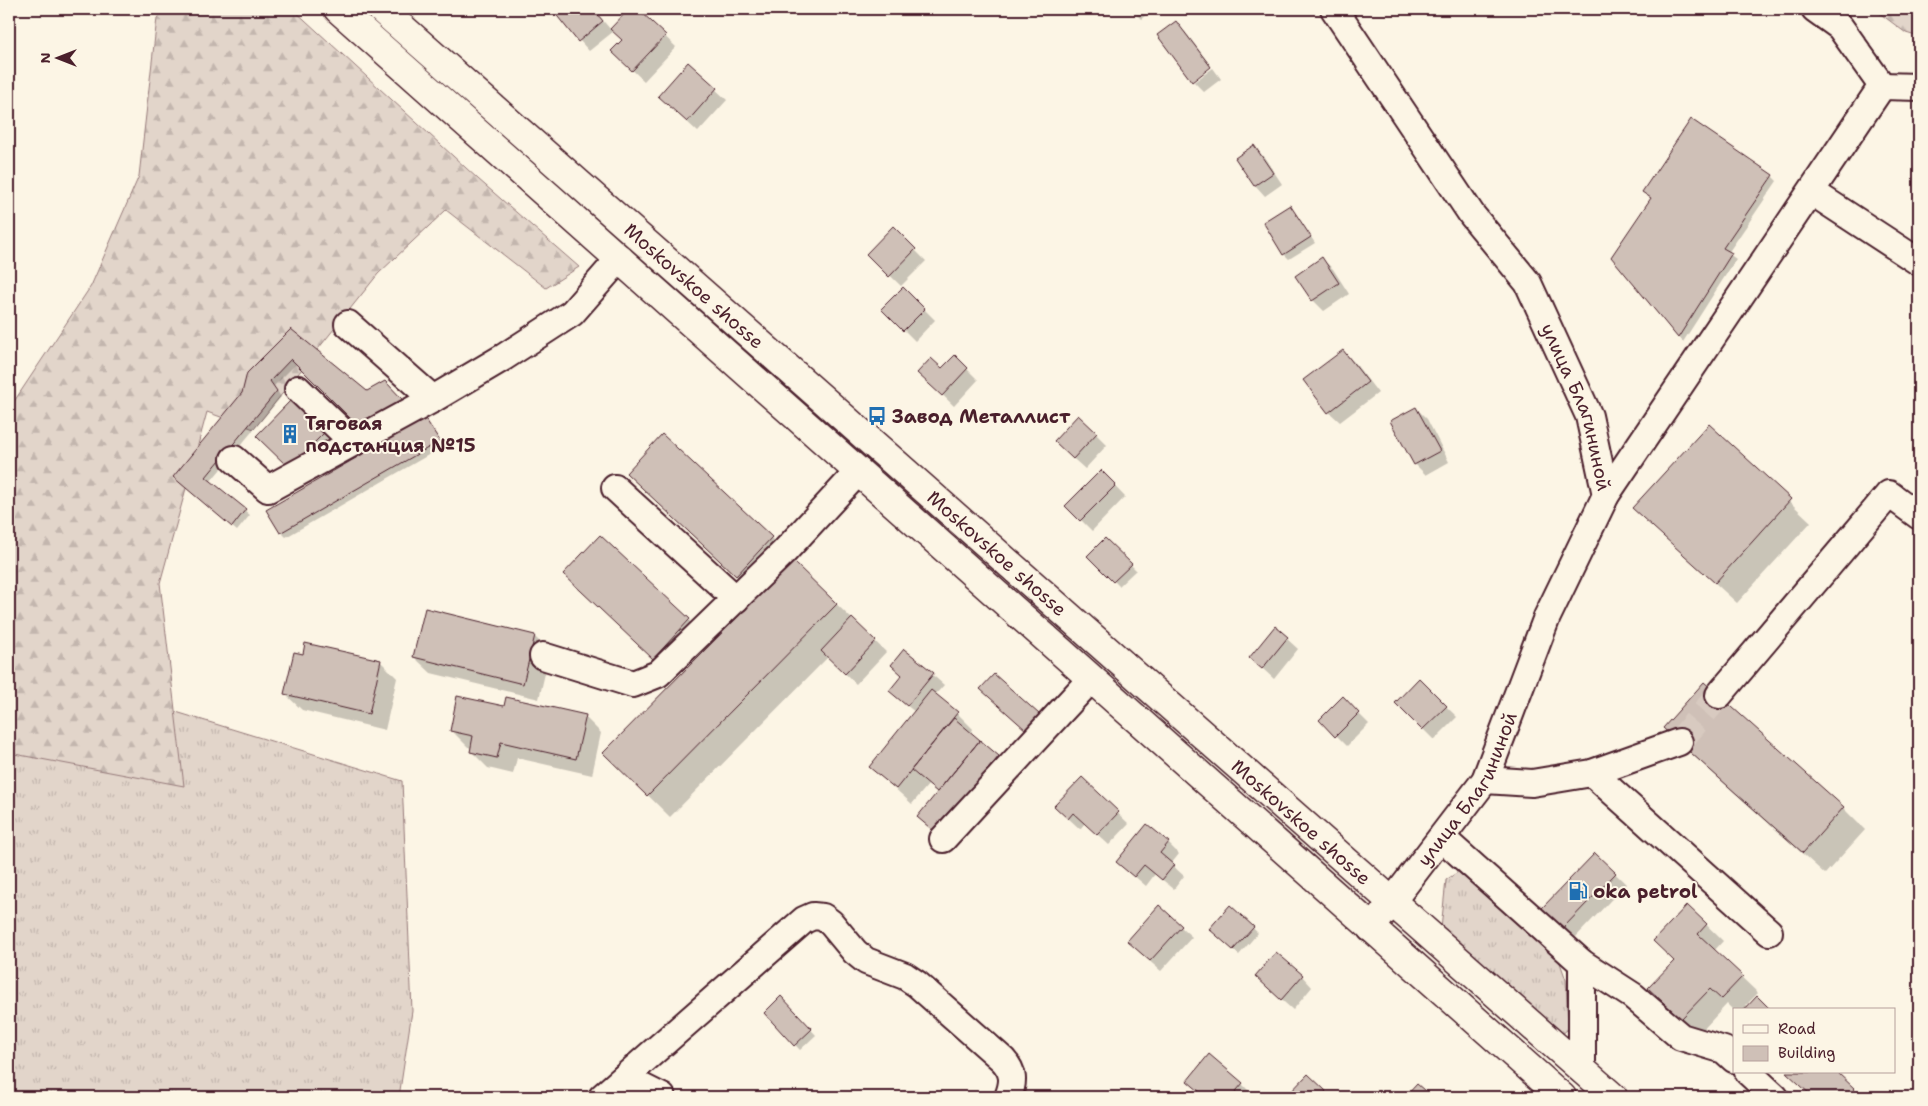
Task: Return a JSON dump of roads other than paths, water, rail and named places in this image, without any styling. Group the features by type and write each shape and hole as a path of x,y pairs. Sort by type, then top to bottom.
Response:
{"main road":[{"name":"Moskovskoe shosse","path":"338,9 1562,1097"},
{"name":"Moskovskoe shosse","path":"381,9 1613,1097"}],"street":[{"name":"улица Благининой","path":"1334,9 1472,215 1528,283 1589,416 1606,495 1547,617 1485,780 1371,929"},
{"path":"1815,9 1840,28 1882,86"},
{"path":"1606,495 1882,86"},
{"path":"1882,86 1919,87"},
{"path":"1812,192 1919,262"},
{"path":"234,459 268,489 432,399 504,357 572,313 620,258"},
{"path":"348,324 432,399"},
{"path":"298,389 354,442"},
{"path":"543,656 633,684 658,674 815,520 859,471"},
{"path":"615,488 736,598"},
{"path":"1719,695 1889,494 1919,516"},
{"path":"943,839 1091,679"},
{"path":"1485,780 1532,783 1592,773 1679,742"},
{"path":"1592,773 1769,932"},
{"path":"1442,838 1582,964 1633,996 1681,1037 1724,1050 1733,1058"},
{"path":"602,1097 804,920 814,916 823,917 831,923 866,962 905,976 917,984 1003,1060 1010,1068 1013,1078 1008,1097"},
{"path":"1582,964 1582,1070"},
{"path":"1750,1074 1775,1097"},
{"path":"624,1078 662,1097"}],"tunnel":[{"path":"1679,742 1719,695"}],"place":[{"name":"Завод Металлист","path":"877,416"},
{"name":"Тяговая подстанция №15","path":"290,434"},
{"name":"oka petrol","path":"1578,891"}]}
